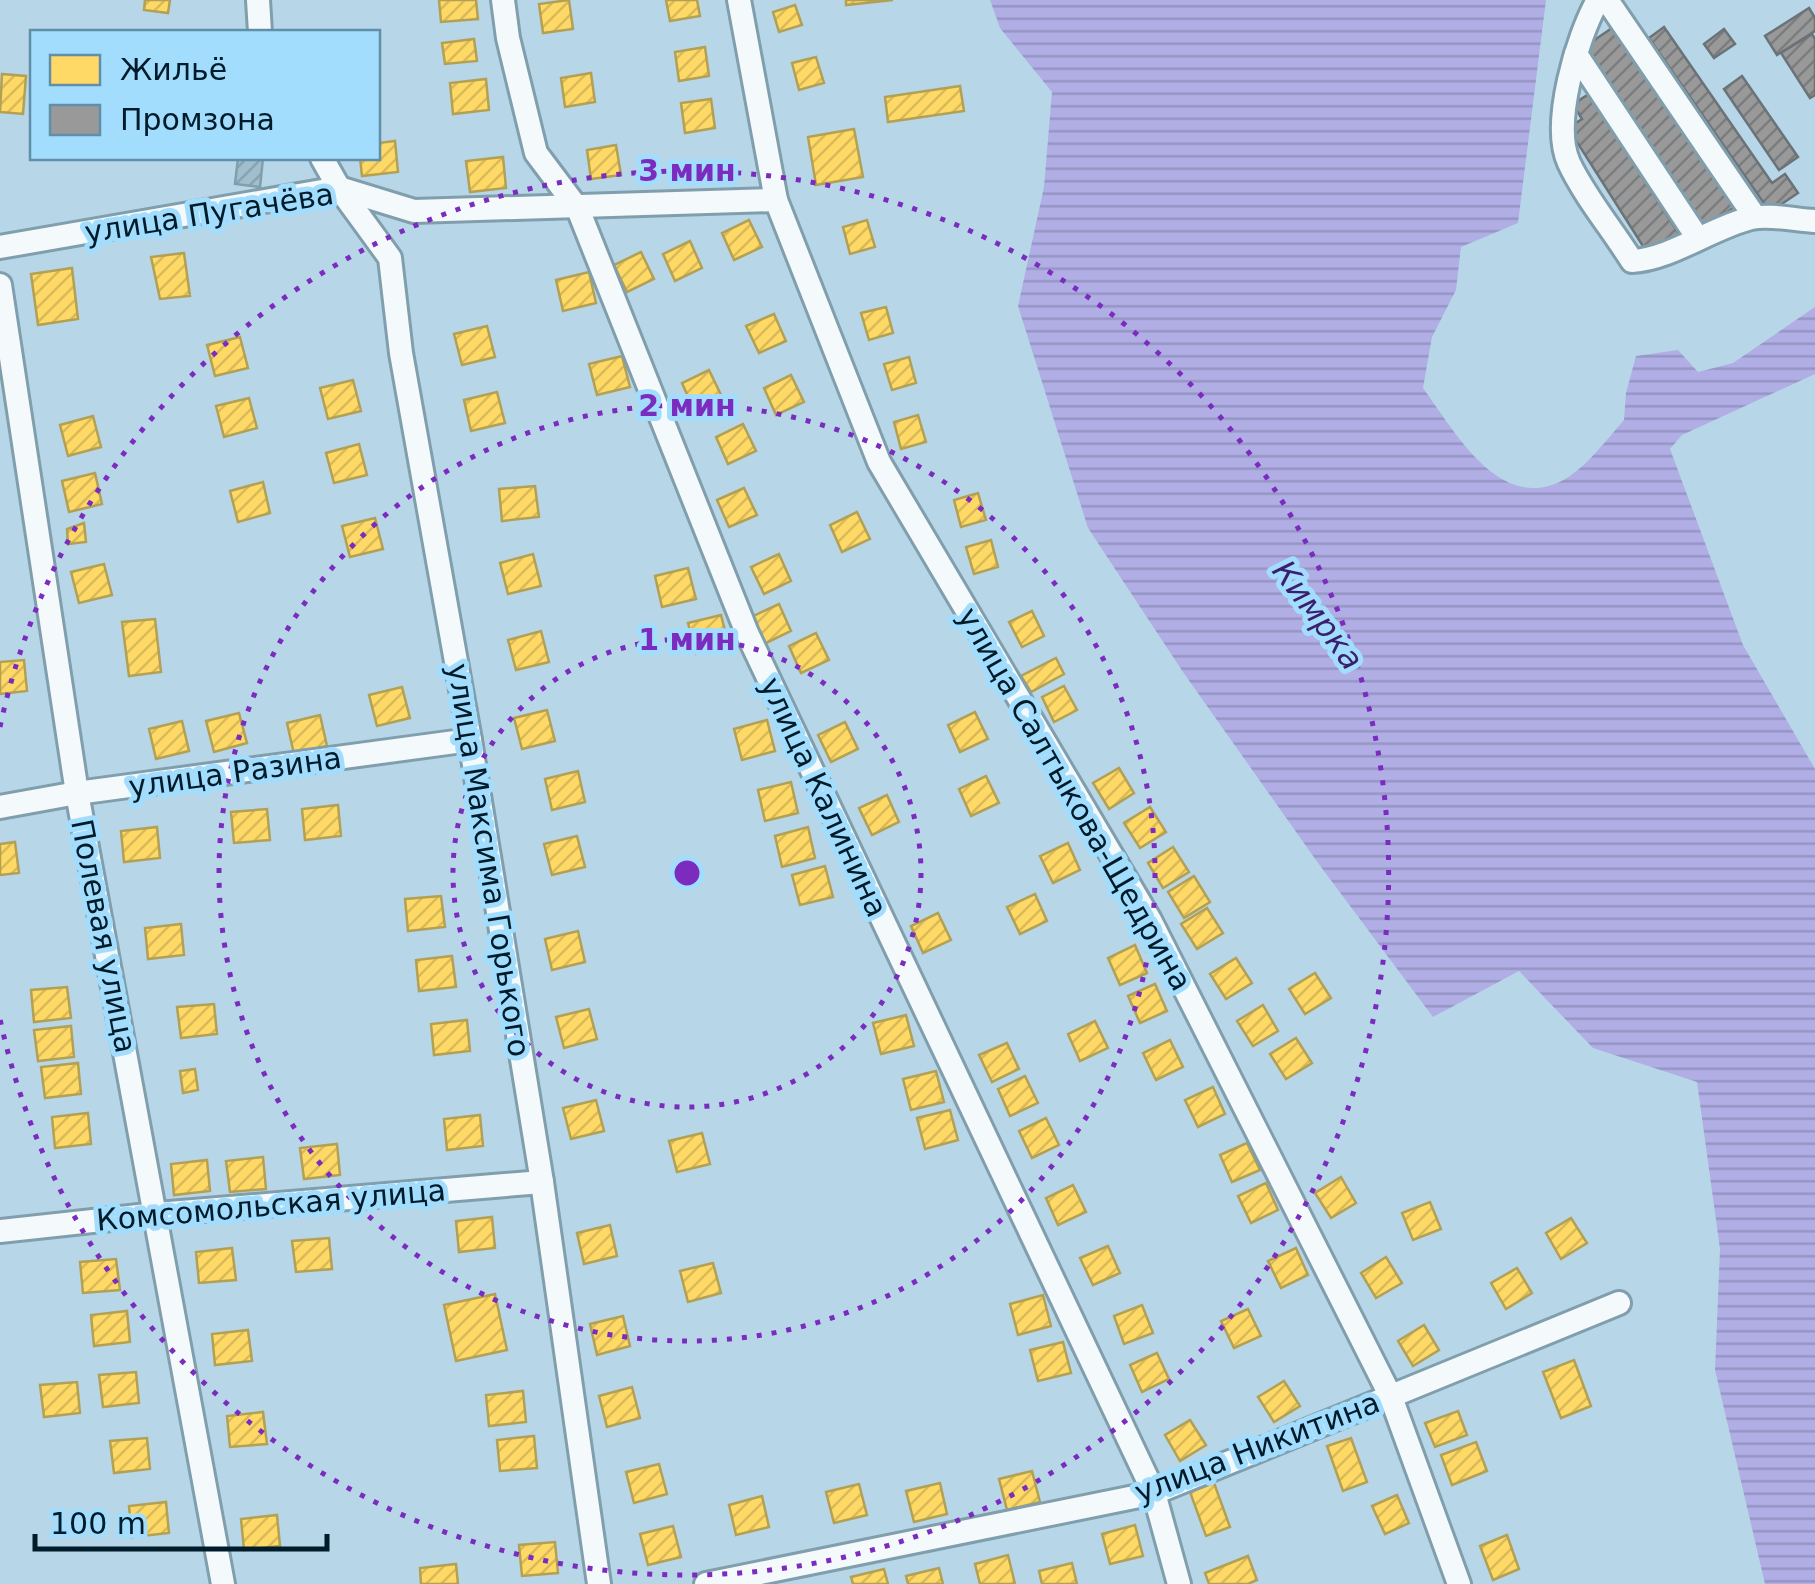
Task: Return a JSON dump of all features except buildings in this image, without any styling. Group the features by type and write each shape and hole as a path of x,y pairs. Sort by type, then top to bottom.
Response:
{"street":[{"path":"258,0 260,30"},
{"name":"улица Калинина","path":"503,0 508,38 536,153 578,209 747,633 1154,1492 1178,1584"},
{"name":"улица Салтыкова-Щедрина","path":"740,0 776,200 879,462 1150,920 1391,1396 1459,1584"},
{"path":"1598,0 1576,54 1562,134 1569,162 1632,261 1652,260 1697,237 1756,217 1815,221"},
{"path":"1607,0 1756,217"},
{"path":"1576,54 1697,237"},
{"name":"улица Максима Горького","path":"323,160 390,258 401,353 470,740 542,1182 599,1584"},
{"name":"улица Пугачёва","path":"0,247 340,188 414,212 776,200"},
{"name":"Полевая улица","path":"0,285 77,793 223,1584"},
{"name":"улица Разина","path":"0,807 470,740"},
{"name":"Комсомольская улица","path":"0,1232 157,1214 542,1182"},
{"name":"улица Никитина","path":"706,1584 1154,1492 1619,1304"}],"water":[{"name":"Кимрка","path":"990,0 1546,0 1518,223 1461,247 1456,290 1432,337 1423,388 1450,427 1484,465 1523,487 1546,487 1570,476 1624,420 1626,393 1636,356 1678,350 1698,372 1733,363 1815,307 1815,374 1682,435 1670,449 1743,645 1815,769 1815,1584 1765,1584 1715,1370 1720,1249 1697,1082 1593,1048 1519,971 1433,1017 1183,672 1088,528 1018,306 1044,187 1052,92 1000,28"}]}
